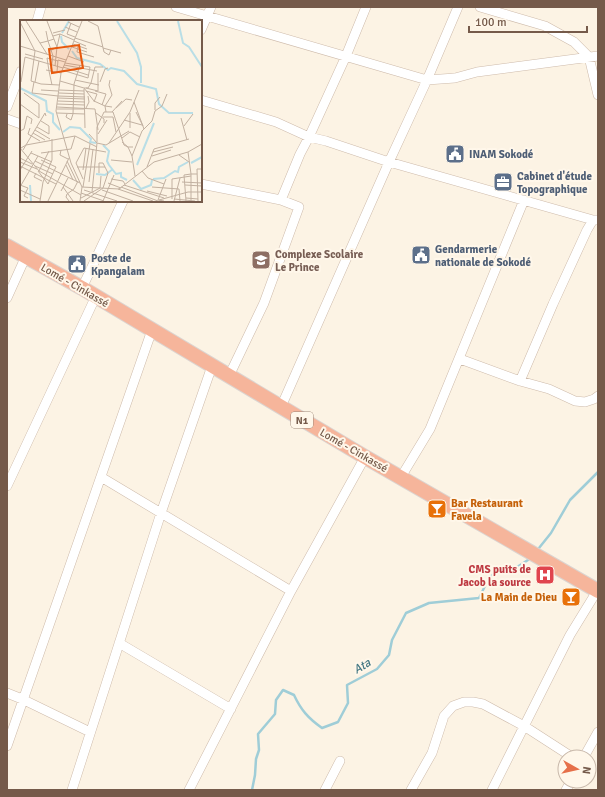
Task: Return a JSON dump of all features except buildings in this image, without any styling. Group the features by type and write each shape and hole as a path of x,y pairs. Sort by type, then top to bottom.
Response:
{"highway":[{"name":"Lomé - Cinkassé","path":"7,246 96,296 365,457 598,591"}],"street":[{"path":"37,20 41,7"},
{"path":"176,7 427,80 455,78 477,72 594,57"},
{"path":"202,28 211,7"},
{"path":"281,200 300,154 346,56 366,7"},
{"path":"281,407 458,7"},
{"path":"480,7 545,26 574,42 594,57 598,95"},
{"path":"7,107 20,74"},
{"path":"202,100 276,122 309,137 326,141 389,162 595,220 587,230 562,283 520,381"},
{"path":"7,119 20,124"},
{"path":"202,184 281,200 298,207 264,303 229,376"},
{"path":"401,478 430,429 524,200"},
{"path":"82,288 123,202"},
{"path":"7,298 26,256"},
{"path":"7,486 96,296"},
{"path":"7,746 22,699 152,330"},
{"path":"460,359 520,381 549,389 575,401 585,402 598,396"},
{"path":"72,790 161,513 212,366"},
{"path":"189,790 291,591 365,457"},
{"path":"101,477 291,591"},
{"path":"492,790 570,635 598,591"},
{"path":"120,643 231,709"},
{"path":"7,693 90,732"},
{"path":"411,790 432,753 444,716 453,706 464,702 482,704 524,726 560,749"},
{"path":"588,749 598,732"},
{"path":"325,790 340,761"}],"waterway":[{"name":"Ata","path":"539,548 551,533 570,500 598,472"},
{"name":"Ata","path":"252,790 256,759 259,750 258,734 275,714 276,700 283,690 294,695 305,713 322,728 338,722 348,703 347,685 377,669 389,655 392,640 406,613 429,603 479,598 487,582 497,569 514,569 528,560"}],"place":[{"name":"INAM Sokodé","path":"455,154"},
{"name":"Cabinet d'étude Topographique","path":"503,182"},
{"name":"Gendarmerie nationale de Sokodé","path":"421,255"},
{"name":"Complexe Scolaire Le Prince","path":"261,260"},
{"name":"Poste de Kpangalam","path":"77,264"},
{"name":"Bar Restaurant Favela","path":"437,509"},
{"name":"CMS puits de Jacob la source","path":"545,575"},
{"name":"La Main de Dieu","path":"571,597"}]}
